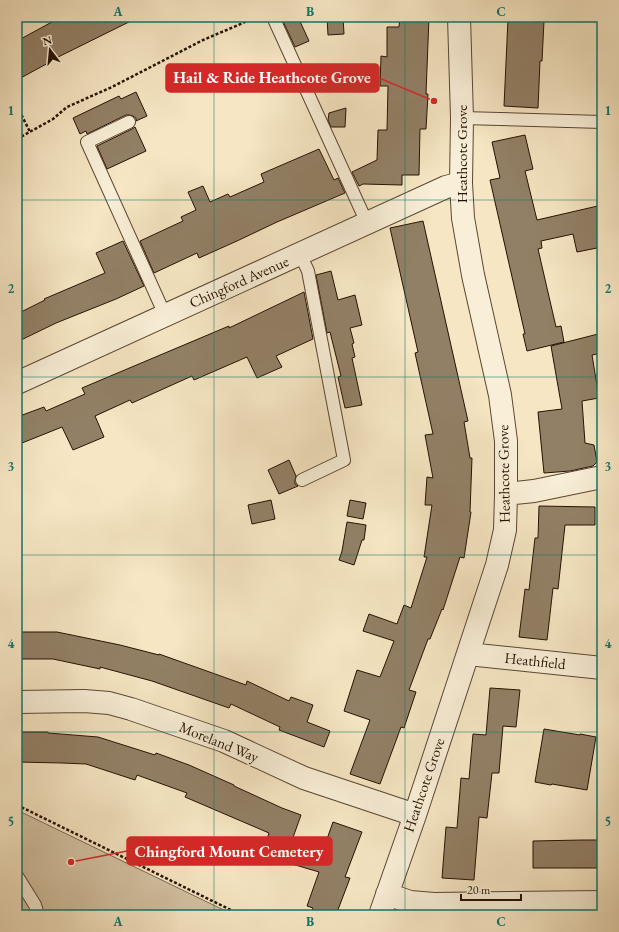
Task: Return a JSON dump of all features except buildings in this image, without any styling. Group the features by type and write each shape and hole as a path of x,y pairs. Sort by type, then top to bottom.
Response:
{"street":[{"name":"Heathcote Grove","path":"380,915 497,565 505,530 506,441 500,395 473,275 463,218 461,183 462,118 459,17"},
{"name":"Chingford Avenue","path":"17,383 446,187 461,183"},
{"path":"506,494 534,491 602,477"},
{"name":"Heathfield","path":"468,654 602,668"},
{"name":"Moreland Way","path":"17,702 84,701 109,703 131,709 224,741 304,778 414,815"},
{"path":"387,894 410,902 434,904 602,902"}],"lane":[{"path":"273,17 367,223"},
{"path":"462,118 602,122"},
{"path":"129,122 86,142 165,315"},
{"path":"300,254 308,271 344,460 302,480"},
{"path":"17,876 35,905 38,915"}],"path":[{"path":"17,139 52,119 67,107 112,87 203,40 243,23 252,17"},
{"path":"17,106 30,132"},
{"path":"17,805 241,915"}],"shaded area":[{"path":"17,810 234,915 17,915"}],"place":[{"name":"Hail & Ride Heathcote Grove","path":"434,101"},
{"name":"Chingford Mount Cemetery","path":"71,862"}]}
